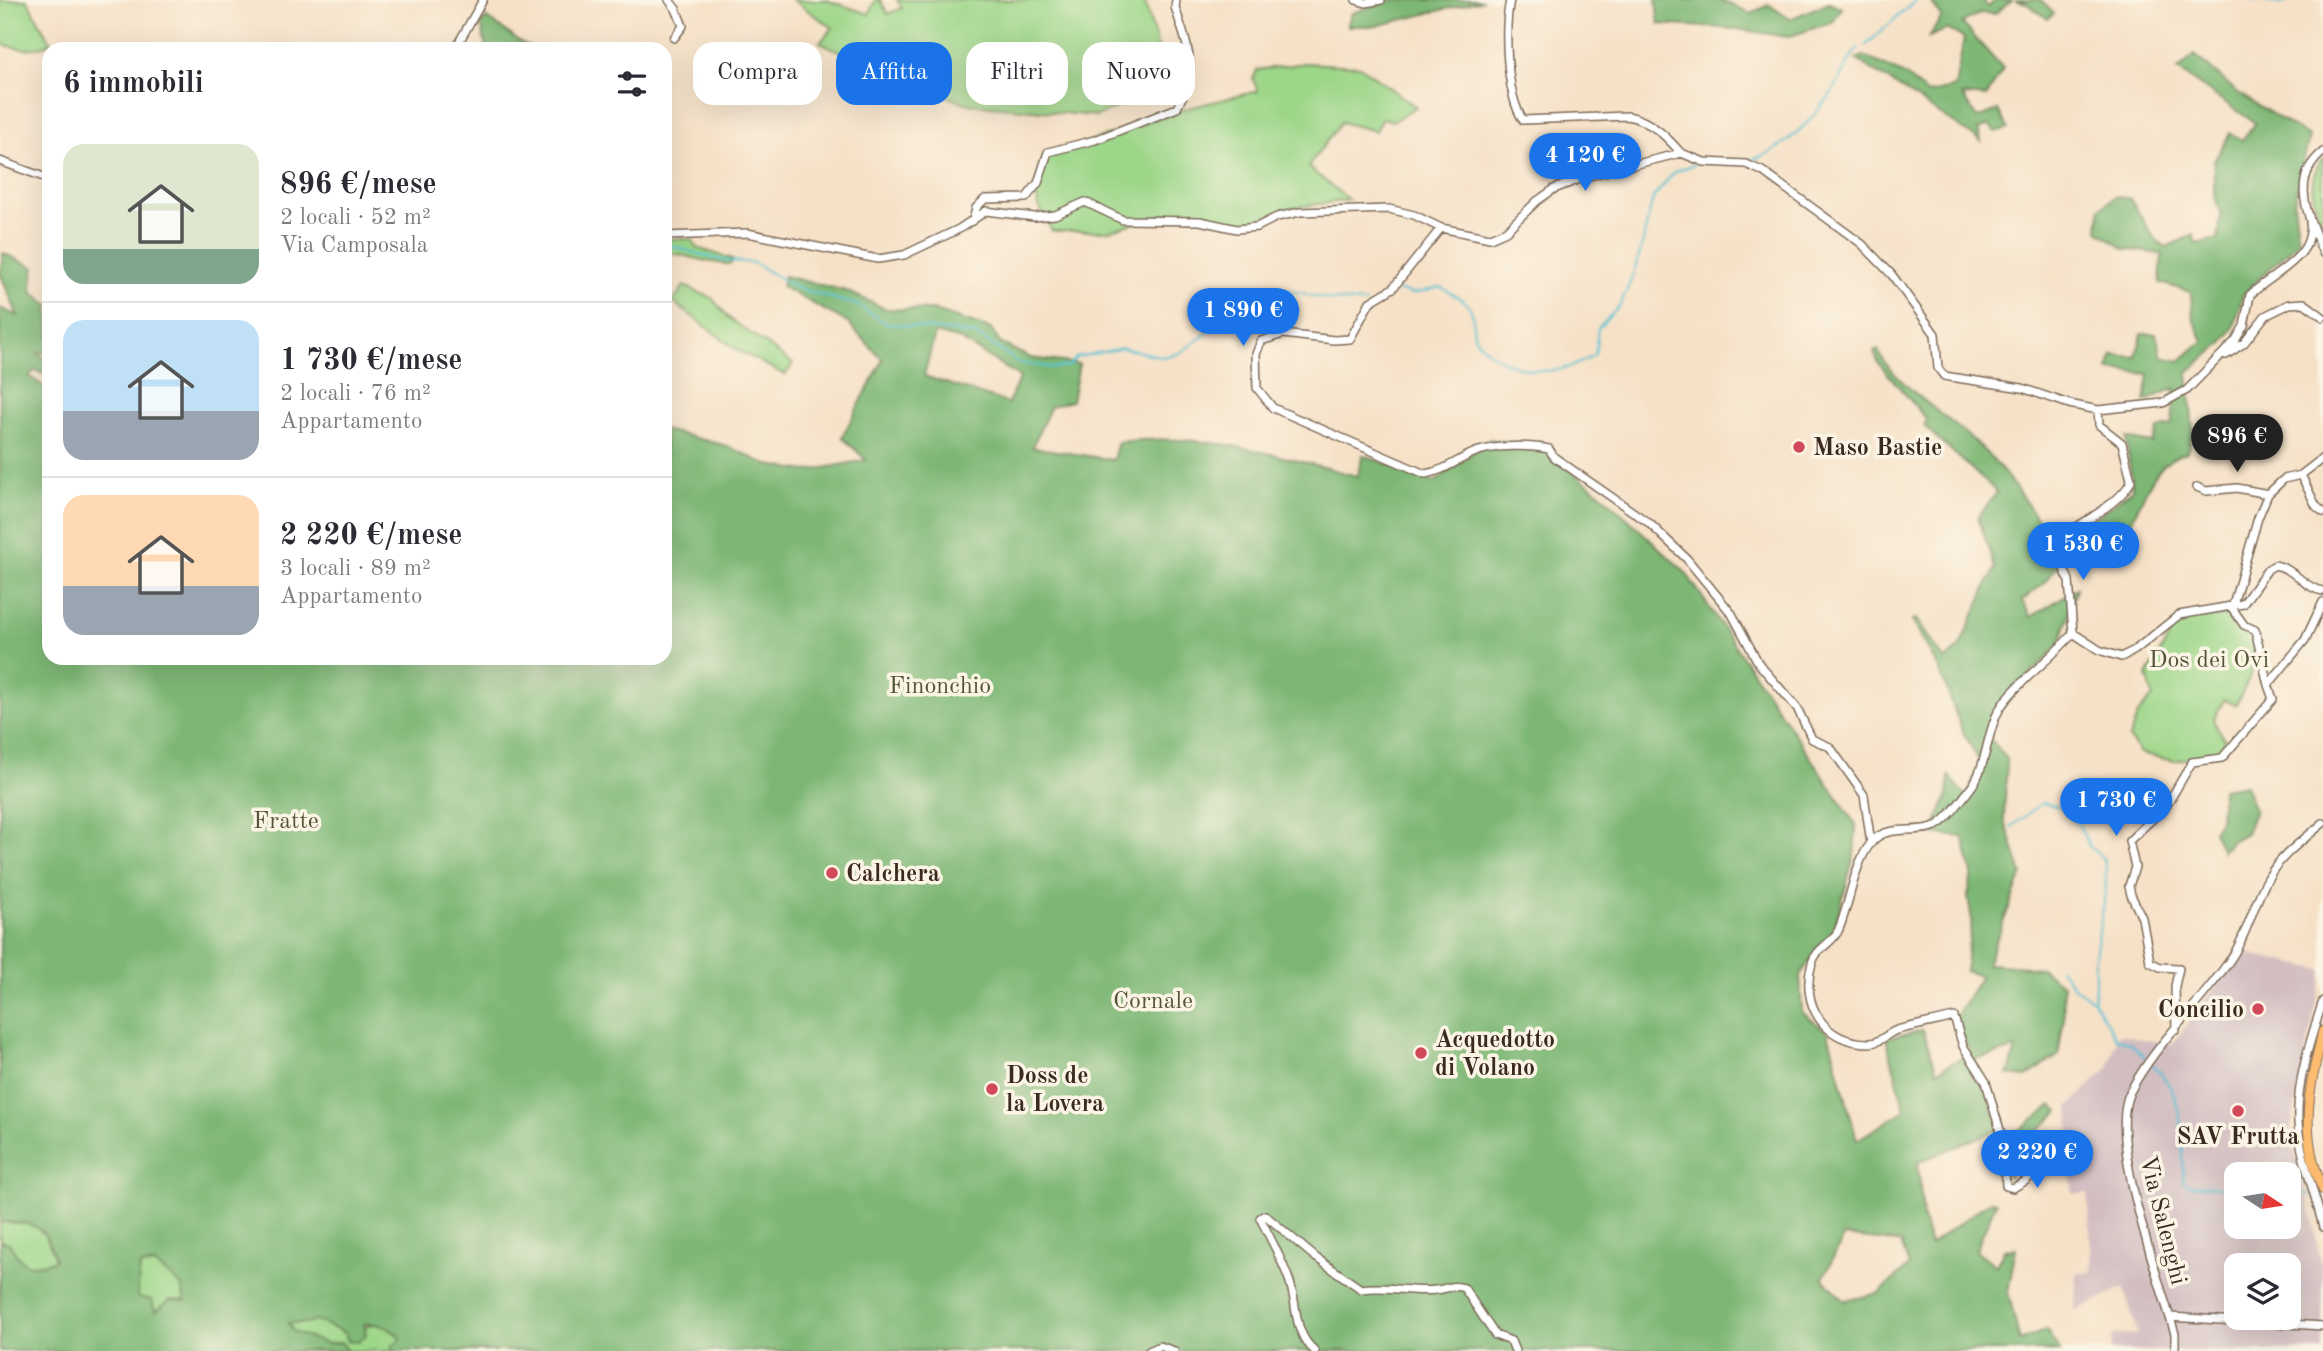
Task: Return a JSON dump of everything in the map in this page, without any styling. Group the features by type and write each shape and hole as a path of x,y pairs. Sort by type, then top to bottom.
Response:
{"main road":[{"path":"2323,1031 2305,1119 2309,1150 2323,1190"}],"street":[{"path":"459,42 483,0"},
{"path":"668,0 676,9 683,26 674,38"},
{"path":"974,221 976,208 985,200 1026,198 1038,183 1048,152 1096,140 1177,108 1187,89 1191,54 1175,7 1177,0"},
{"path":"1356,0 1366,3 1381,0"},
{"path":"1510,0 1507,12 1510,78 1523,120 1628,116 1656,128 1681,153 1704,162 1746,164 1762,171 1862,244 1892,275 1935,334 1938,368 1944,376 2022,388 2068,404 2098,410 2163,403 2187,390 2235,341 2244,326 2250,295 2303,253 2310,240 2309,216"},
{"path":"2323,152 2312,161 2303,190 2309,216 2323,253"},
{"path":"672,236 747,233 878,259 904,255 974,221 986,211 1016,216 1044,216 1067,211 1078,202 1085,202 1123,220 1200,220 1237,229 1257,227 1277,217 1300,212 1389,209 1414,215 1441,228 1490,238 1506,231 1523,213 1554,189 1585,177 1681,153"},
{"path":"0,160 42,176"},
{"path":"1441,228 1408,272 1392,288 1370,302 1350,339 1334,340 1283,334 1261,341 1256,354 1260,393 1273,408 1426,474 1440,472 1471,454 1490,449 1549,449 1554,457 1649,523 1687,559 1721,599 1759,664 1789,702 1797,708 1812,739 1830,747 1864,795 1871,843"},
{"path":"2217,358 2244,343 2265,316 2289,304 2304,303 2323,317"},
{"path":"2040,1167 2027,1181 2013,1188 2006,1186 2003,1140 1986,1082 1963,1046 1954,1017 1916,1029 1899,1030 1870,1043 1840,1036 1828,1029 1813,1012 1808,995 1812,960 1823,944 1838,931 1846,900 1871,843 1881,835 1934,827 1951,811 1972,786 2000,708 2073,633 2068,580 2052,542 2103,508 2126,489 2131,480 2122,443 2099,425 2098,410"},
{"path":"2232,608 2258,518 2268,494 2284,478 2301,475 2323,458"},
{"path":"2301,475 2316,506 2323,512"},
{"path":"2197,487 2206,491 2237,488 2268,494"},
{"path":"2073,633 2099,650 2121,657 2135,650 2179,615 2243,604 2268,569 2275,565 2298,575 2314,589 2323,590"},
{"path":"2268,685 2305,640 2323,602"},
{"path":"2176,1030 2175,986 2179,968 2160,967 2150,962 2142,918 2129,886 2135,867 2129,841 2167,805 2192,762 2222,758 2273,699 2255,630 2244,625 2232,608"},
{"path":"2176,1030 2234,954 2272,871 2323,823"},
{"path":"2323,1001 2299,1097 2298,1121 2305,1165 2323,1227"},
{"name":"Via Salenghi","path":"2175,1351 2175,1334 2131,1188 2125,1117 2129,1094 2155,1054 2176,1030"},
{"path":"1315,1351 1300,1332 1291,1283 1260,1218 1265,1215 1315,1257 1361,1289 1381,1286 1438,1290 1456,1286 1464,1289 1495,1335 1511,1341 1515,1351"},
{"path":"2170,1318 2323,1326"},
{"path":"1149,1351 1160,1346 1174,1351"}],"shaded area":[{"path":"2242,952 2323,970 2290,1133 2298,1162 2224,1162 2224,1239 2301,1239 2301,1173 2323,1273 2322,1351 2111,1351 2112,1335 2137,1334 2124,1287 2075,1311 2076,1273 2092,1271 2088,1193 2072,1194 2069,1106 2108,1068 2119,1034 2172,1045"}],"green space":[{"path":"0,0 27,0 50,42 42,42 42,46 26,49 0,43"},
{"path":"793,0 826,0 869,14 875,0 880,0 888,14 902,8 897,0 1144,0 1156,42 1082,42 1082,105 1122,105 1097,116 980,105 1068,105 1068,42 966,42 966,103 952,98 952,42 836,42 836,50 820,42 833,28"},
{"path":"1391,0 1483,0 1376,26 1347,26 1352,13"},
{"path":"1656,0 1719,0 1751,13 1769,5 1790,19 1829,2 1842,8 1833,22 1787,37 1738,29 1659,24"},
{"path":"1930,0 1982,0 1988,7 1996,0 2012,0 1995,14 1980,13 1962,23 2003,69 1986,97 1962,95 1977,118 1998,110 2008,129 1995,132 1989,125 1978,130 1981,141 1856,59 1864,56 1905,75 1927,94 1955,87 1964,38 1947,29 1929,37 1942,17"},
{"path":"2015,0 2041,0 2054,13 2048,19 2026,3"},
{"path":"487,18 521,42 485,42 481,23"},
{"path":"2195,55 2237,92 2309,137 2294,203 2299,241 2243,294 2234,327 2223,343 2188,372 2193,431 2187,452 2173,458 2154,476 2130,524 2106,551 2083,527 2133,489 2126,438 2152,443 2158,429 2172,425 2175,388 2145,401 2149,374 2108,370 2113,355 2136,357 2142,334 2156,334 2162,357 2180,361 2203,341 2193,318 2191,292 2160,283 2162,254 2125,249 2098,231 2100,208 2116,196 2130,199 2154,238 2166,247 2193,235 2196,244 2218,239 2221,214 2214,194 2214,161 2230,133 2242,140 2255,123 2178,70"},
{"path":"1305,63 1360,66 1416,107 1393,121 1382,118 1375,131 1341,122 1308,167 1349,200 1291,208 1246,223 1166,214 1108,231 1052,231 1036,195 1044,157 1184,109 1258,91 1253,79 1257,70"},
{"path":"2323,158 2322,225 2314,199 2313,183 2317,166"},
{"path":"672,239 691,239 697,248 732,259 731,264 672,254"},
{"name":"Finonchio","path":"3,253 34,267 32,292 42,300 42,352 38,353 42,356 42,374 35,370 29,376 42,385 42,665 672,665 672,432 727,446 768,465 808,471 866,460 842,437 883,360 847,322 782,287 784,276 846,291 886,309 932,310 991,329 1000,343 1031,358 1079,364 1072,401 1051,406 1032,447 1113,460 1118,442 1180,440 1239,447 1357,476 1363,455 1435,482 1490,439 1544,451 1600,493 1686,573 1856,825 1854,857 1835,926 1800,975 1802,1012 1828,1032 1857,1140 1905,1110 1886,1038 1923,1030 1937,1071 1971,1053 1955,1018 1981,976 1965,971 1972,920 1968,897 1972,873 1963,837 1931,834 1947,797 1949,776 1967,797 1980,763 1962,730 1939,669 1912,620 1916,619 1945,661 1960,646 1995,568 1978,517 1997,492 1924,426 1927,420 1878,362 1874,351 1878,349 1894,373 1990,457 2014,485 2043,530 2060,562 2044,583 2022,601 2031,617 2077,588 2060,644 1996,709 1988,736 2007,759 2004,818 2022,874 1987,964 2041,968 2063,985 2064,1019 2058,1056 2026,1077 2008,1075 2016,1049 1975,1059 2000,1129 1918,1162 1923,1219 1930,1245 1990,1201 1996,1202 1976,1250 1996,1266 2004,1250 2016,1248 2008,1292 2020,1341 2046,1330 2060,1351 394,1351 392,1346 401,1338 384,1326 364,1324 366,1335 358,1342 348,1341 345,1333 316,1320 309,1323 288,1323 294,1332 327,1344 341,1342 348,1351 0,1351 0,1241 9,1243 18,1257 27,1264 39,1265 55,1260 43,1232 31,1225 0,1222 0,308 18,316 0,273","holes":["935,333 961,340 1020,377 1008,403 924,376","1844,1236 1901,1243 1909,1266 1879,1293 1845,1301 1823,1278","155,1264 181,1285 185,1301 170,1300 155,1312 152,1300 137,1297 140,1266"]},
{"path":"684,286 712,298 729,318 793,364 785,375 737,350 673,302"},
{"name":"Dos dei Ovi","path":"2229,615 2250,636 2259,658 2236,705 2224,700 2213,720 2225,740 2221,751 2174,761 2140,753 2129,738 2138,714 2153,697 2147,676 2179,619"},
{"path":"2245,785 2255,810 2246,833 2231,841 2222,851 2213,831 2220,820 2222,789"},
{"path":"2052,1105 2059,1111 2011,1158 2009,1178 2006,1146 2011,1136"},
{"path":"0,1222 31,1225 43,1232 55,1260 39,1265 22,1261 9,1243 0,1241"},
{"path":"155,1264 181,1285 185,1301 154,1313 136,1297 140,1266"},
{"path":"316,1320 345,1333 348,1341 361,1329 374,1324 387,1327 402,1338 392,1346 394,1351 348,1351 341,1342 327,1344 293,1332 288,1322 309,1323"}],"waterway":[{"path":"1866,45 1916,0"},
{"path":"2253,0 2281,4 2289,0"},
{"path":"1744,161 1770,152 1806,124 1833,91 1858,48"},
{"path":"1396,290 1413,294 1441,287 1458,297 1471,310 1477,341 1503,361 1518,367 1550,370 1581,363 1595,354 1598,328 1619,307 1629,285 1653,198 1674,172 1695,164"},
{"path":"672,246 720,260 754,263 797,288 857,305 886,323 977,335 1019,363 1055,368 1068,366 1077,357 1123,348 1163,357 1180,353 1221,323 1289,290 1330,300 1365,303"},
{"path":"2011,827 2042,803 2071,809 2089,846 2104,859 2106,884 2096,947 2093,999"},
{"path":"2059,968 2075,988 2093,1000 2116,1038 2131,1044 2148,1061"},
{"path":"2152,1064 2163,1076 2177,1104 2182,1134 2183,1182 2187,1185 2224,1187"},
{"path":"2301,1193 2310,1194"}],"place":[{"name":"Maso Bastie","path":"1799,447"},
{"name":"Calchera","path":"832,873"},
{"name":"Concilio","path":"2258,1009"},
{"name":"Acquedotto di Volano","path":"1421,1053"},
{"name":"Doss de la Lovera","path":"992,1089"},
{"name":"SAV Frutta","path":"2238,1111"}],"park label":[{"name":"Fratte","path":"286,820"},
{"name":"Cornale","path":"1153,1000"}]}
